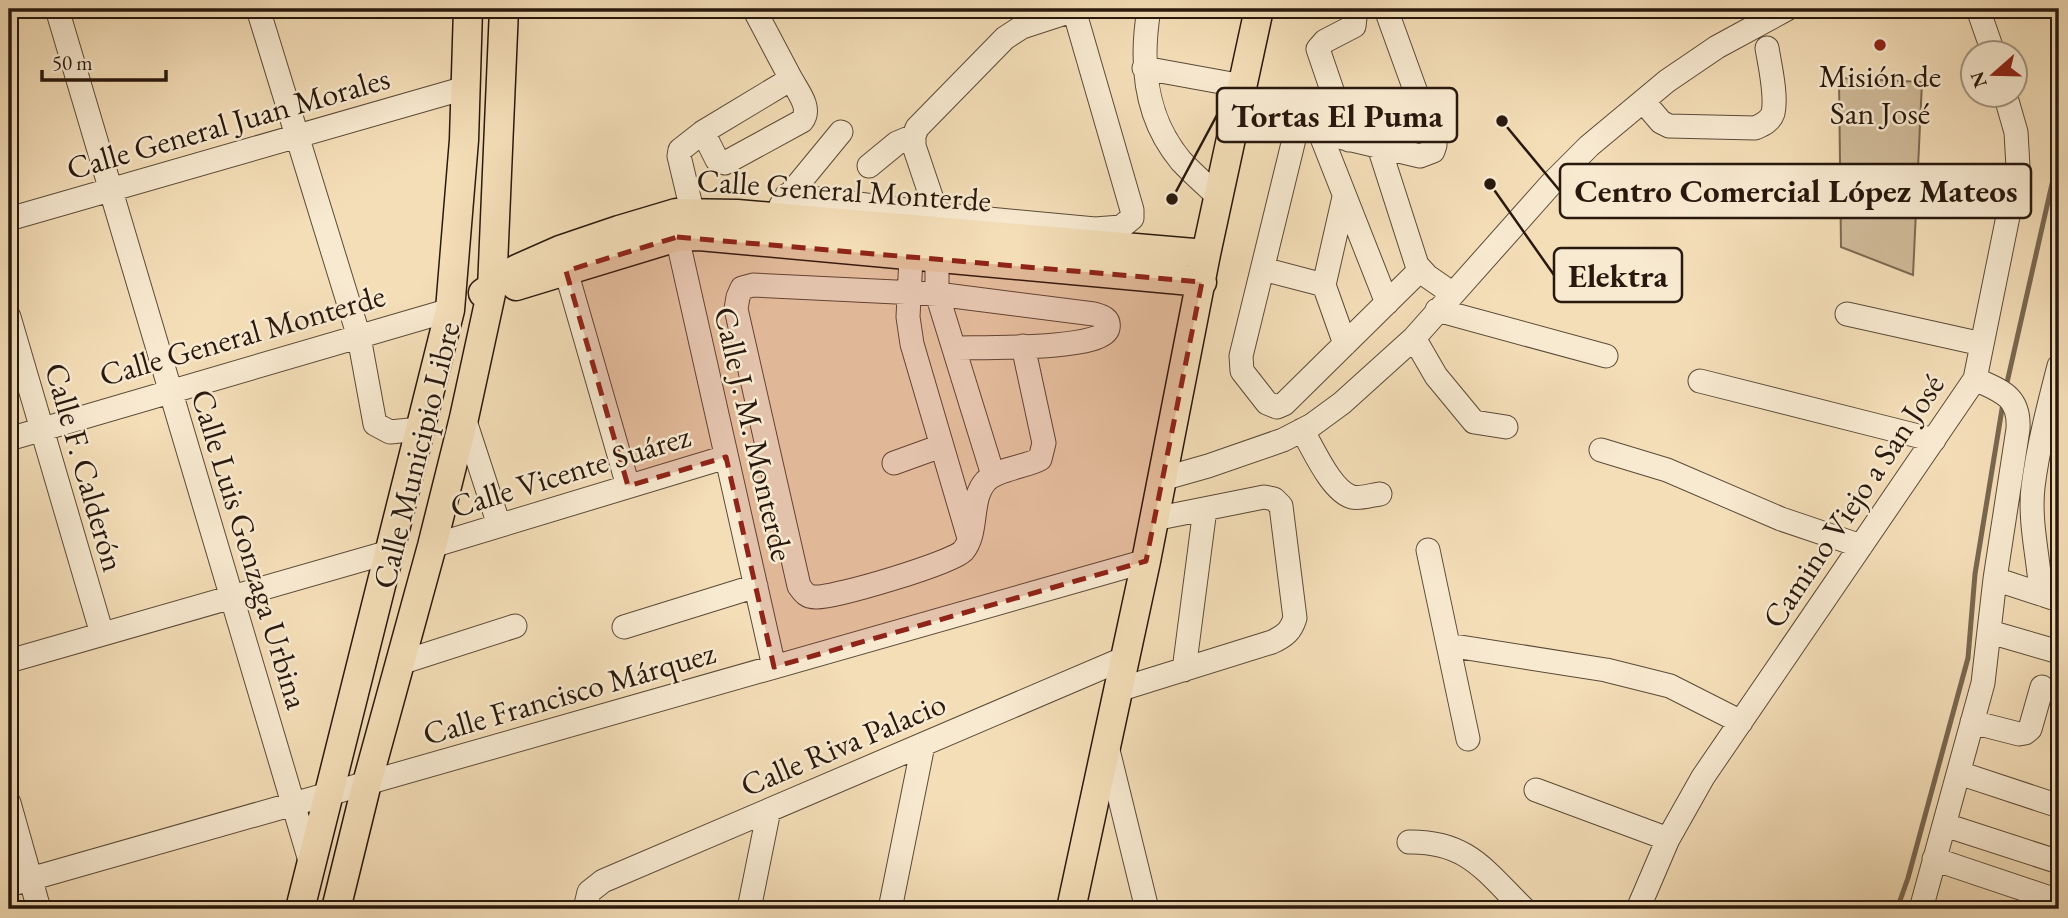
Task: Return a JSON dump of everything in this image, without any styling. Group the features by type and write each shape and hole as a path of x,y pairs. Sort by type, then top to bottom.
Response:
{"main road":[{"path":"300,909 450,310 464,140 468,9"},
{"name":"Calle Municipio Libre","path":"336,909 367,783 432,546 492,289 504,9"},
{"path":"1071,909 1146,561 1206,254 1259,9"},
{"name":"Calle General Monterde","path":"450,310 492,289 516,286 563,261 686,224 780,206 1202,282"},
{"name":"Calle General Monterde","path":"686,224 925,233 1206,254"}],"street":[{"name":"Calle Luis Gonzaga Urbina","path":"57,9 311,864"},
{"path":"258,9 359,337 375,424 390,432 420,429"},
{"path":"754,9 807,109 807,116 725,163 717,160 702,132 791,79"},
{"path":"925,233 1095,229 1121,227 1132,218 1132,210 1074,9 1022,27 1005,37 917,128 914,136 925,233 937,294 993,475"},
{"path":"1149,9 1144,68 1150,106 1161,131 1181,161 1220,198"},
{"path":"1236,119 1297,127 1349,141 1420,156 1427,155 1435,145 1389,12 1356,9 1354,26 1325,41 1318,49 1349,141"},
{"path":"1162,479 1283,440 1342,402 1414,338 1551,184 1589,146 1667,80 1717,47 1787,9"},
{"path":"1978,9 1988,38"},
{"path":"1643,101 1661,122 1669,126 1755,128 1768,122 1773,114 1767,48"},
{"path":"1144,68 1242,86"},
{"name":"Calle General Juan Morales","path":"9,219 465,88"},
{"path":"1334,98 1297,127 1240,364 1242,370 1267,403 1277,407 1284,404 1420,270"},
{"name":"Camino Viejo a San José","path":"1638,909 1668,839 1703,777 1934,440 1981,382 1982,344 2018,167 2015,132 2009,108"},
{"name":"Calle J. M. Monterde","path":"702,132 683,145 679,156 686,224 726,457 774,667"},
{"path":"780,206 841,132"},
{"path":"1320,133 1387,303"},
{"path":"869,166 897,142 914,136"},
{"path":"1378,147 1420,270 1453,294"},
{"path":"1344,197 1324,285 1345,344"},
{"path":"925,233 908,292 908,317 912,344 970,541"},
{"path":"563,261 628,486"},
{"path":"1262,269 1324,285"},
{"path":"954,348 1089,342 1104,335 1109,329 1108,322 1104,317 1094,314 937,294 753,285 742,288 736,309 799,586 805,594 822,597 848,590 942,564 961,552 970,541 981,489 986,481 993,475 1032,464 1040,459 1043,453 1044,443 1023,346"},
{"name":"Calle General Monterde","path":"9,439 450,310"},
{"path":"1437,310 1605,356"},
{"path":"1847,314 1982,344"},
{"name":"Calle F. Calderón","path":"9,317 102,634"},
{"path":"1414,338 1436,376 1474,422 1506,427"},
{"path":"2050,597 2039,564 2033,528 2033,488 2059,366"},
{"path":"1700,381 1934,440"},
{"path":"1921,909 1983,683 1995,579 2018,429 2019,416 2009,396 1981,382"},
{"path":"464,418 499,525"},
{"path":"1302,430 1342,493 1355,498 1380,494"},
{"path":"894,463 941,446"},
{"path":"1601,450 1667,470 1781,519 1861,546"},
{"name":"Calle Vicente Suárez","path":"432,546 726,457"},
{"path":"1118,690 1272,642 1292,628 1295,618 1281,506 1274,499 1264,497 1154,519"},
{"path":"1184,670 1205,509"},
{"path":"1428,550 1468,740"},
{"path":"9,661 389,552"},
{"name":"Calle Francisco Márquez","path":"20,882 1146,561"},
{"path":"1995,579 2050,597"},
{"path":"624,627 756,586"},
{"path":"400,663 515,626"},
{"path":"1990,632 2059,652"},
{"path":"1448,645 1606,670 1670,686 1741,722"},
{"name":"Calle Riva Palacio","path":"587,901 603,881 1125,658"},
{"path":"1972,722 2019,734 2025,733 2030,729 2042,687"},
{"path":"1107,744 1147,909"},
{"path":"890,909 923,745"},
{"path":"1959,773 2059,806"},
{"path":"1536,790 1668,839"},
{"path":"9,803 20,882 39,909"},
{"path":"750,909 769,810"},
{"path":"1945,825 2059,862"},
{"path":"1409,842 1432,842 1463,854 1481,867 1524,909"},
{"path":"1934,859 2059,901"}],"highlighted area":[{"path":"677,237 1202,282 1146,561 774,667 726,457 628,486 566,271"}],"shaded area":[{"path":"1839,78 1922,82 1913,275 1841,247"}],"waterway":[{"path":"2006,387 2059,153"},
{"path":"1897,909 1908,878 1968,658 1975,574 2003,403"}],"place":[{"name":"Misión de San José","path":"1880,45"},
{"name":"Centro Comercial López Mateos","path":"1502,121"},
{"name":"Elektra","path":"1490,184"},
{"name":"Tortas El Puma","path":"1172,199"}]}
